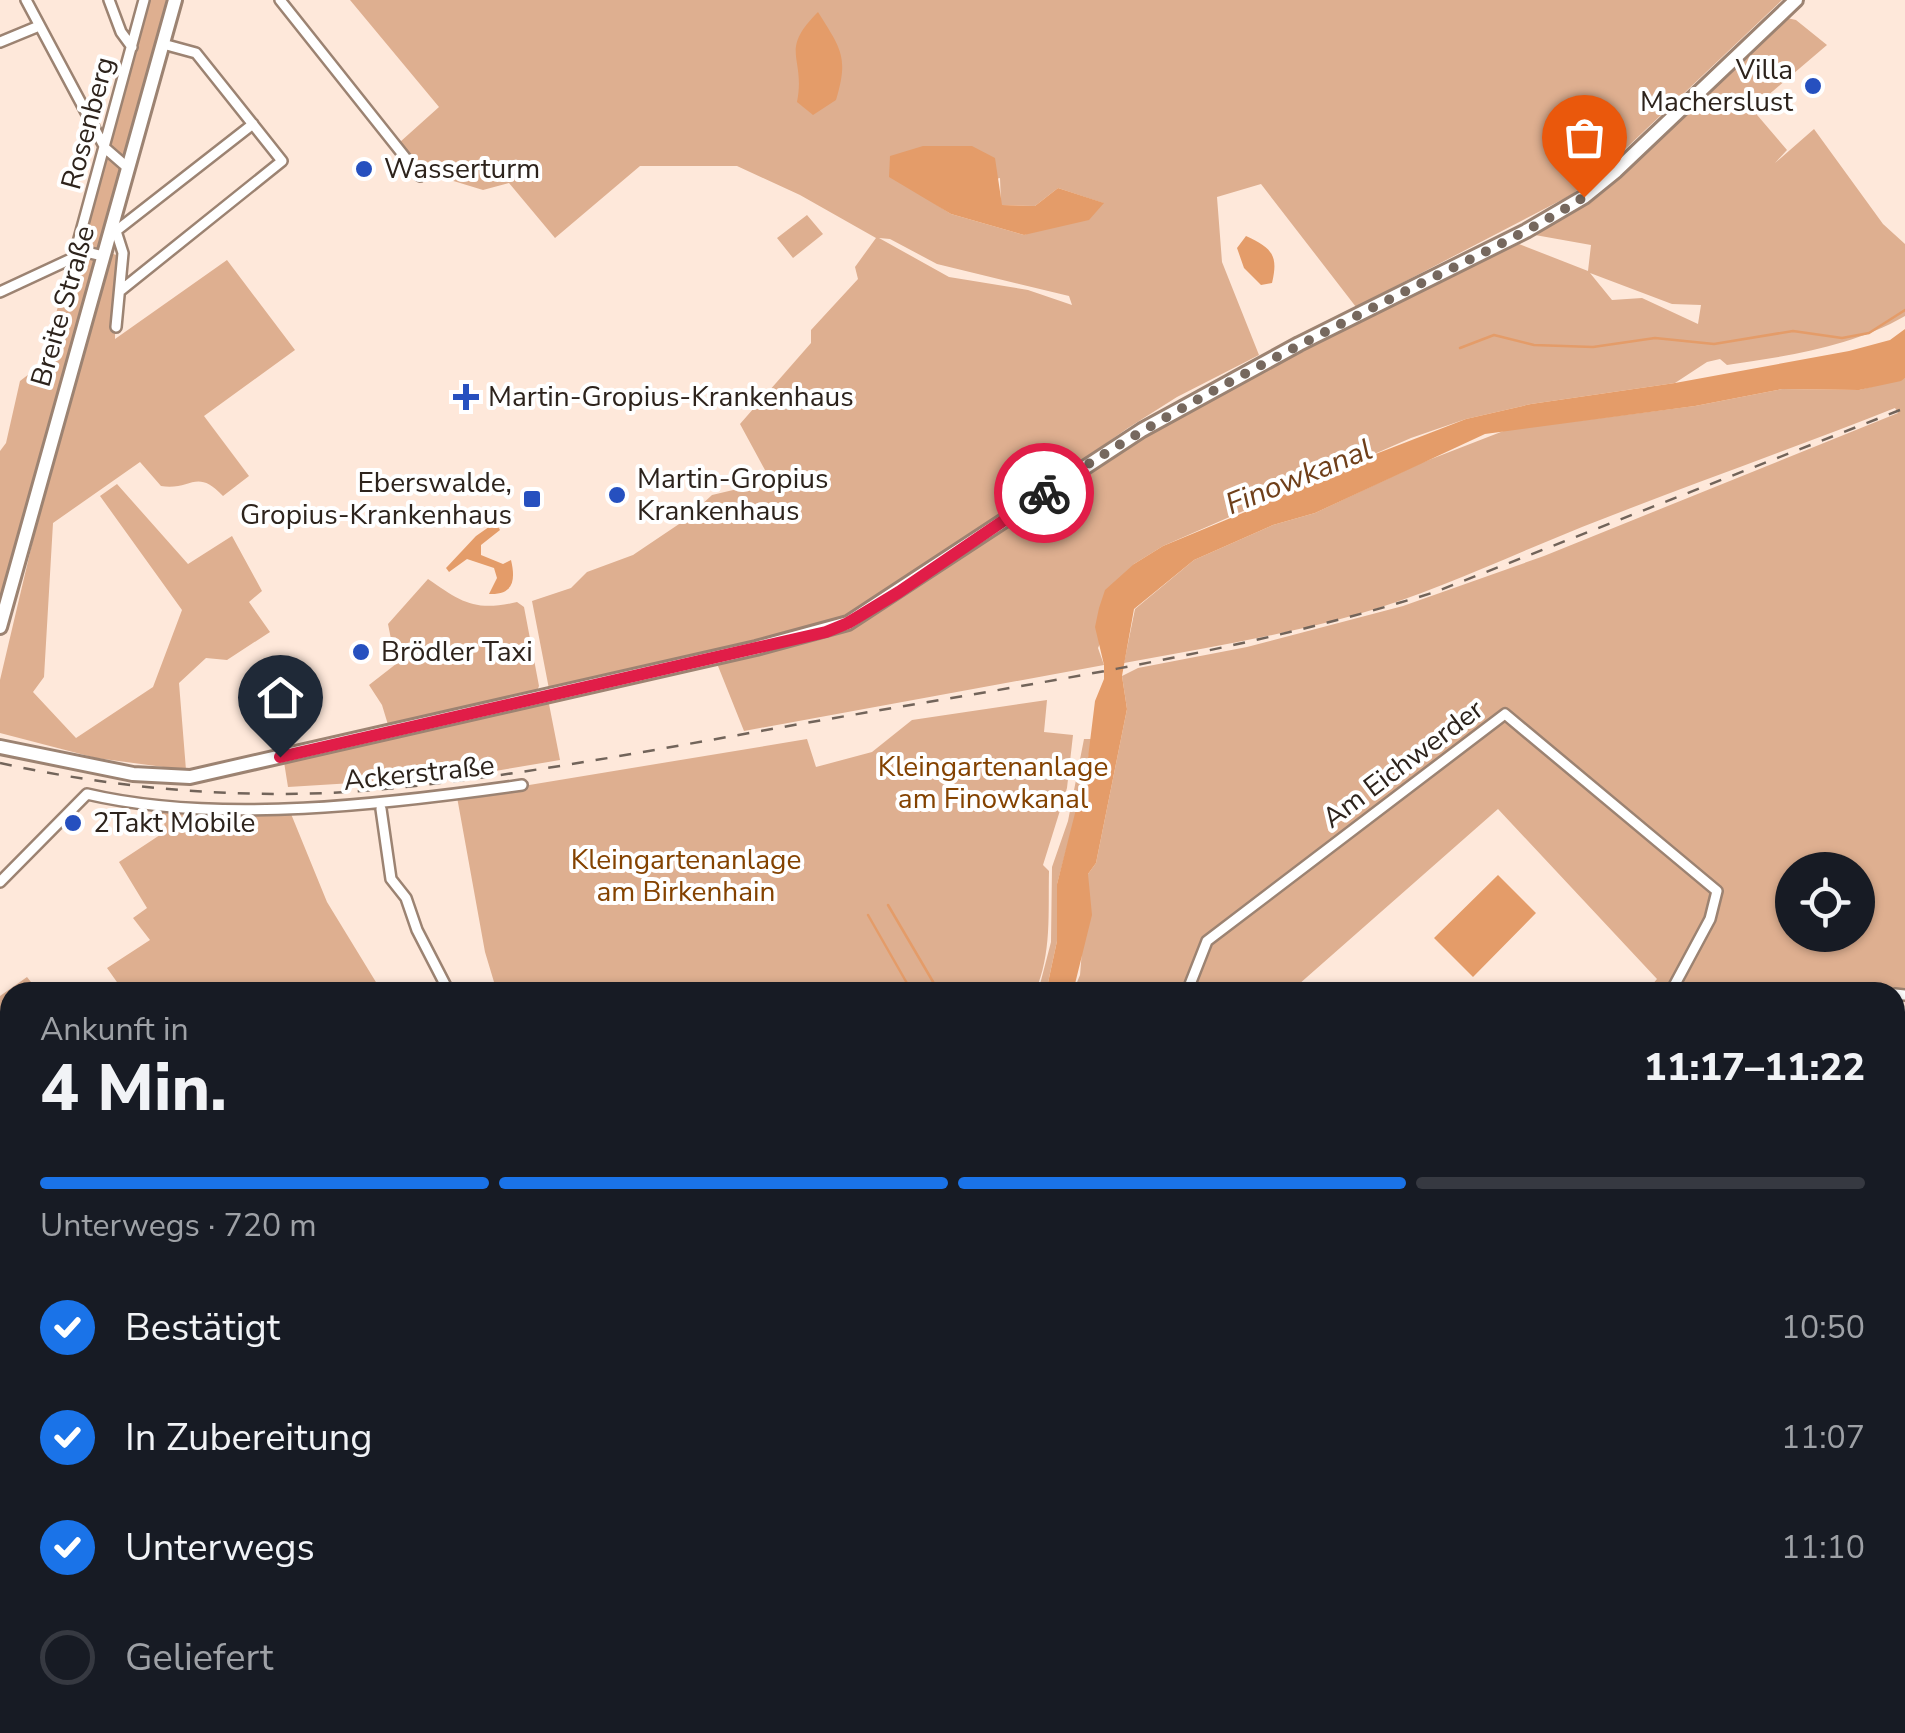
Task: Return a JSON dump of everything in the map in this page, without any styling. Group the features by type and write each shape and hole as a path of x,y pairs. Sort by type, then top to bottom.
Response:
{"main road":[{"name":"Breite Straße","path":"0,626 103,256 114,230 175,0"},
{"path":"0,747 134,774 190,777 756,648 848,623 1142,430 1299,344 1526,231 1584,197 1796,0"}],"street":[{"path":"26,0 106,148 128,168"},
{"path":"109,0 121,32 132,47"},
{"name":"Rosenberg","path":"74,257 144,0"},
{"path":"280,0 420,176"},
{"path":"0,42 40,26"},
{"path":"120,291 282,161 196,52 162,44"},
{"path":"116,327 123,253 114,230 253,124"},
{"path":"0,291 86,252 103,256"},
{"name":"Am Eichwerder","path":"1192,982 1208,941 1506,714 1717,891 1710,919 1676,982"},
{"name":"Ackerstraße","path":"0,882 87,794 126,802 271,808 381,804 522,785"},
{"path":"381,809 388,871 406,898 417,930 444,982"}],"green space":[{"path":"143,0 171,0 0,612 0,451 6,443 20,381 42,364"},
{"path":"350,0 1782,0 1600,173 1571,195 1356,307 1261,184 1217,197 1222,262 1259,355 1177,397 1128,428 846,619 821,629 549,689 532,601 571,588 587,572 633,555 685,520 712,495 771,481 740,424 811,343 811,330 858,279 855,267 876,238 800,195 737,166 640,166 555,238 509,183 483,190 424,172 400,142 439,107","holes":["1000,178 1001,205 1035,206 1058,188 1103,203 1024,235 951,214 923,196","879,238 890,239 937,264 1069,296 1072,305 1028,290 949,277"]},
{"path":"1787,18 1796,20 1827,45 1752,109 1787,150 1775,163 1814,129 1883,224 1905,244 1905,316 1819,349 1727,365 1720,359 1707,362 1675,383 1531,404 1466,419 1411,438 1163,546 1134,564 1098,648 1104,665 744,731 716,661 870,617 1144,433 1282,357 1519,244 1588,271 1591,245 1535,235 1580,209","holes":["1590,273 1672,304 1701,305 1698,324 1642,298 1612,300"]},
{"path":"807,215 823,234 793,258 777,238"},
{"path":"109,252 116,255 115,339 227,260 295,350 204,416 249,476 223,496 199,481 161,486 140,462 53,523 44,677 33,692 76,738 153,687 182,610 100,496 117,484 188,564 232,536 262,591 249,602 270,632 227,660 206,658 179,683 186,770 96,758 0,733 0,680 37,523 34,517"},
{"path":"1905,378 1905,982 1654,982 1657,979 1498,809 1301,982 1077,982 1088,874 1096,863 1127,709 1122,676 1138,668 1247,647 1403,606 1544,556 1898,413 1895,408 1441,585 1326,623 1124,663 1135,609 1194,560 1273,525 1315,513 1421,463 1506,430 1695,406 1782,389 1859,390"},
{"path":"428,579 469,603 490,606 517,602 524,607 537,691 389,728 382,705 369,685 396,664 388,624"},
{"path":"548,699 560,760 466,776 288,787 284,762"},
{"path":"1047,700 1044,732 1073,735 1067,788 1043,865 1049,871 1048,933 1039,982 494,982 457,797 807,739 816,767 872,752 912,720"},
{"path":"1084,739 1092,739 1057,884 1057,941 1048,982 1041,982 1051,942 1052,867 1068,821"},
{"path":"160,808 289,809 327,902 376,982 117,982 107,968 150,940 133,918 147,908 119,862 166,831"}],"shaded area":[{"path":"818,12 837,45 842,73 836,100 813,115 797,102 796,46 806,25"},
{"path":"923,146 972,146 995,158 1002,205 1035,206 1058,188 1104,203 1089,220 1024,235 951,214 889,177 890,156"},
{"path":"1246,236 1271,253 1272,283 1261,285 1244,268 1237,248"},
{"path":"1905,329 1905,378 1901,381 1859,390 1782,389 1695,406 1485,434 1315,513 1273,525 1194,560 1134,609 1122,676 1127,709 1096,863 1088,874 1092,915 1075,982 1048,982 1057,941 1057,884 1087,766 1095,701 1104,679 1095,627 1105,590 1134,564 1163,546 1355,462 1466,419 1531,404 1849,351 1890,340"},
{"path":"496,522 500,530 481,545 481,555 503,564 511,560 513,580 503,592 489,594 497,578 494,568 467,559 449,572 446,568 476,536"},
{"path":"1498,875 1536,913 1473,977 1434,938"}],"waterway":[{"path":"1460,348 1494,335 1534,345 1593,347 1655,338 1714,344 1793,331 1842,338 1869,333 1905,310"},
{"path":"888,905 933,982"},
{"path":"868,915 906,982"}],"railway":[{"path":"0,763 100,781 201,792 304,794 405,787 573,764 1072,677 1291,632 1435,592 1905,408"}],"way so far":[{"path":"1044,493 1218,387 1526,231 1584,197"}],"place":[{"name":"Villa Macherslust","path":"1813,86"},
{"name":"Wasserturm","path":"364,169"},
{"name":"Martin-Gropius-Krankenhaus","path":"466,397"},
{"name":"Martin-Gropius Krankenhaus","path":"617,495"},
{"name":"Eberswalde, Gropius-Krankenhaus","path":"532,499"},
{"name":"Brödler Taxi","path":"361,652"},
{"name":"2Takt Mobile","path":"73,823"}],"route":[{"path":"280,757 826,632 899,592 1044,493"}],"water label":[{"name":"Finowkanal","path":"1299,477"}],"park label":[{"name":"Kleingartenanlage am Finowkanal","path":"993,783"},
{"name":"Kleingartenanlage am Birkenhain","path":"686,876"}]}
